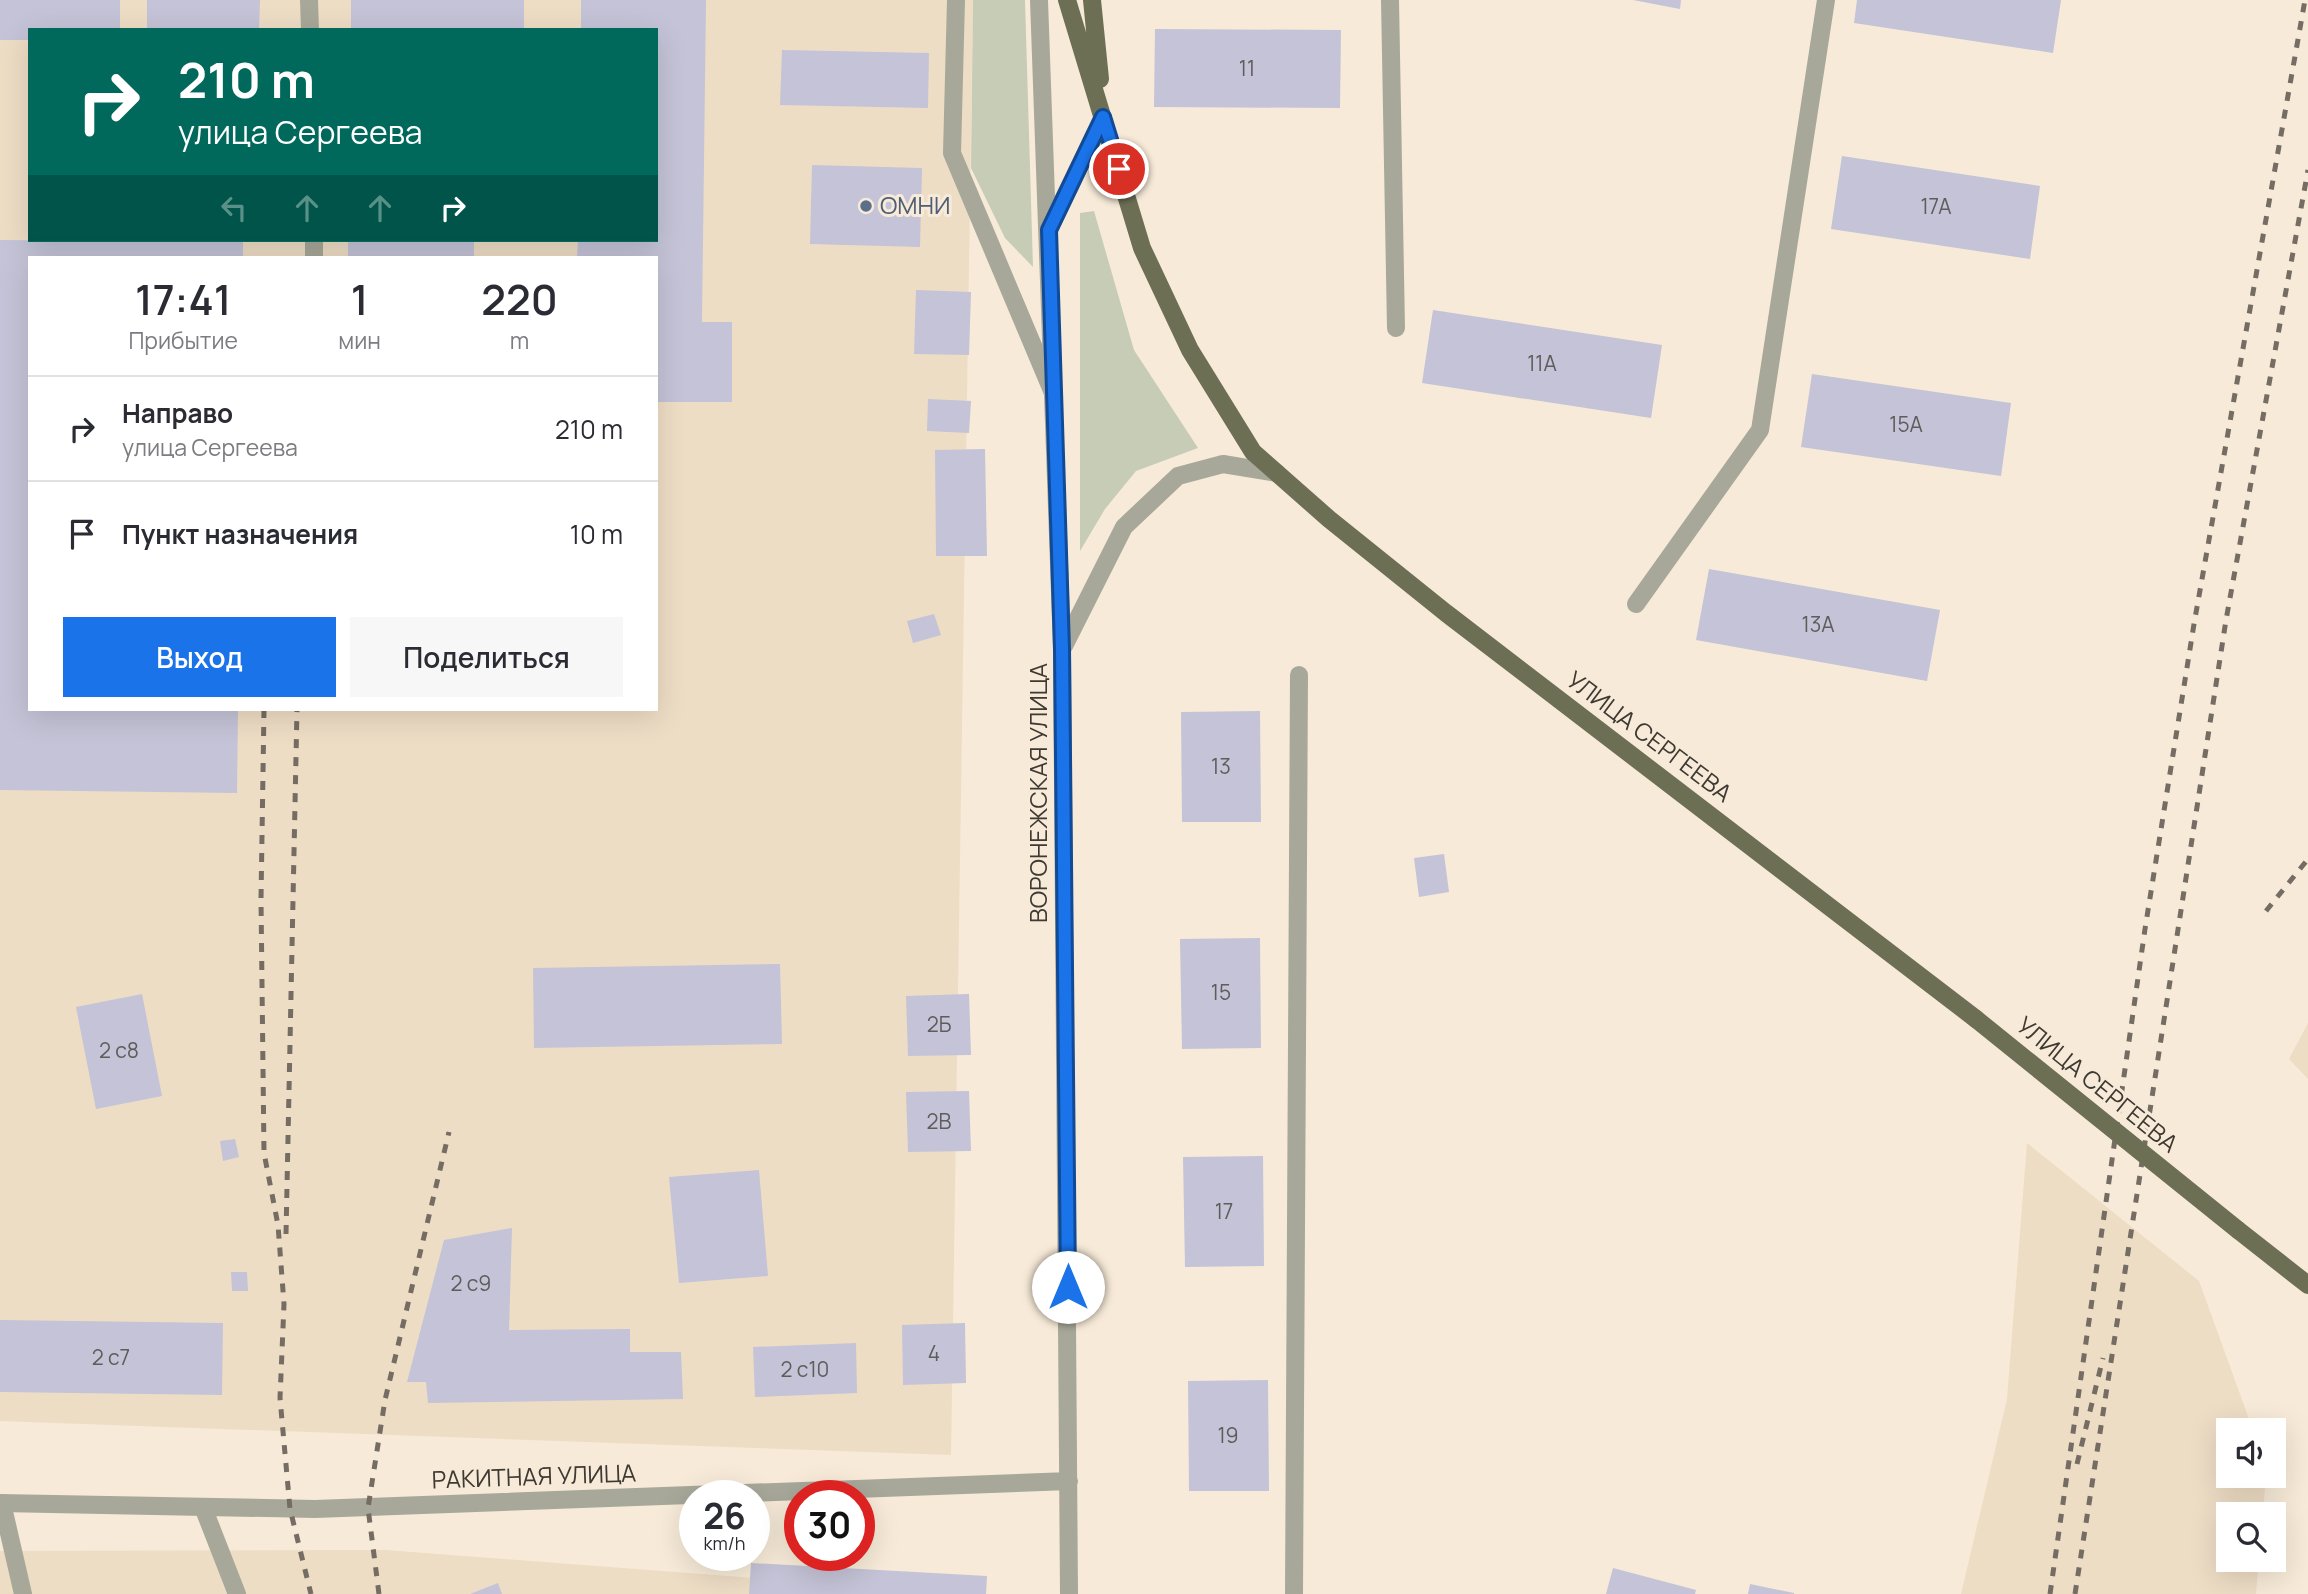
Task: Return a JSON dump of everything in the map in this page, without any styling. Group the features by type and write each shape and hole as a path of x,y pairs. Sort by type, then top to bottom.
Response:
{"main road":[{"path":"1067,0 1103,117"},
{"path":"1092,0 1103,117"},
{"name":"УЛИЦА СЕРГЕЕВА","path":"1103,117 1142,248 1190,350 1253,452 1329,519 1446,613 1976,1019 2308,1285"}],"street":[{"path":"309,0 310,28"},
{"path":"956,0 952,153 1053,393"},
{"path":"1039,0 1049,230"},
{"path":"1390,0 1396,327"},
{"path":"1636,604 1760,430 1826,0"},
{"name":"ВОРОНЕЖСКАЯ УЛИЦА","path":"1069,1594 1062,649 1049,230 1103,117"},
{"path":"1062,649 1124,527 1178,476 1223,464 1277,473"},
{"path":"1294,1594 1299,675"},
{"name":"РАКИТНАЯ УЛИЦА","path":"1,1503 315,1509 1069,1481"},
{"path":"1,1503 23,1594"},
{"path":"203,1507 237,1594"}],"shaded area":[{"path":"0,0 973,0 951,1455 0,1421"},
{"path":"2308,1023 2308,1079 2289,1059"},
{"path":"2027,1143 2199,1281 2249,1418 2216,1418 2216,1488 2265,1488 2264,1502 2216,1502 2216,1572 2258,1572 2256,1594 1961,1594 2007,1399"},
{"path":"386,1550 965,1594 0,1594 0,1551"}],"green space":[{"path":"973,0 1025,0 1033,267 1005,238 971,168"},
{"path":"1094,211 1134,350 1198,448 1136,471 1105,509 1080,551 1080,213"}],"building":[{"path":"0,0 120,0 120,28 28,28 28,40 0,40"},
{"path":"147,0 260,0 259,28 147,28"},
{"path":"351,0 524,0 524,28 351,28"},
{"path":"581,0 706,0 702,322 732,322 732,402 658,402 658,256 577,256 578,242 658,242 658,28 581,28"},
{"path":"1633,0 1681,0 1680,9"},
{"path":"1857,0 2061,0 2053,53 1854,23"},
{"path":"1155,29 1341,30 1340,108 1154,107"},
{"path":"782,50 929,53 928,108 780,105"},
{"path":"1842,156 2040,186 2030,259 1831,229"},
{"name":"ОМНИ","path":"812,165 922,168 920,247 810,244"},
{"path":"0,240 243,242 243,256 28,256 28,711 238,711 237,793 0,790"},
{"path":"348,242 474,242 474,256 348,256"},
{"path":"916,290 971,292 969,355 914,354"},
{"path":"1433,310 1662,345 1651,418 1422,383"},
{"path":"1812,374 2011,403 2001,476 1801,447"},
{"path":"928,399 971,401 969,433 927,431"},
{"path":"985,449 987,556 936,556 935,450"},
{"path":"1709,569 1940,610 1927,681 1696,640"},
{"path":"934,614 941,635 913,643 907,621"},
{"path":"1260,711 1261,822 1182,822 1181,712"},
{"path":"1444,854 1449,892 1419,897 1414,858"},
{"path":"1260,938 1261,1048 1182,1049 1180,939"},
{"path":"780,964 782,1044 534,1048 533,968"},
{"path":"142,994 162,1096 96,1109 76,1007"},
{"path":"969,994 971,1055 908,1056 906,996"},
{"path":"969,1091 971,1151 908,1152 906,1092"},
{"path":"235,1139 239,1157 223,1161 220,1141"},
{"path":"1263,1156 1264,1266 1185,1267 1183,1157"},
{"path":"759,1170 768,1276 679,1283 669,1177"},
{"path":"512,1228 509,1330 630,1329 630,1352 681,1352 683,1399 428,1403 426,1382 407,1382 444,1240"},
{"path":"231,1272 247,1272 248,1291 232,1291"},
{"path":"0,1320 223,1323 222,1395 0,1392"},
{"path":"965,1323 966,1383 903,1385 902,1325"},
{"path":"856,1343 857,1393 755,1397 753,1347"},
{"path":"1268,1380 1269,1491 1189,1491 1188,1381"},
{"path":"770,1564 784,1565 784,1571 875,1570 987,1576 986,1594 749,1594 750,1571 770,1571"},
{"path":"1613,1568 1696,1590 1695,1594 1606,1594"},
{"path":"498,1583 502,1594 470,1594"},
{"path":"1750,1584 1794,1593 1794,1594 1748,1594"}],"railway":[{"path":"2050,1594 2145,929 2194,624 2305,0"},
{"path":"2075,1594 2226,620 2308,170"},
{"path":"264,711 261,899 264,1153 278,1225 284,1304 280,1398 290,1509 311,1594"},
{"path":"286,1234 297,711"},
{"path":"2266,911 2308,859"},
{"path":"379,1594 368,1508 385,1400 449,1132"},
{"path":"2077,1464 2103,1358"}],"place":[{"name":"ОМНИ","path":"866,206"}],"route":[{"path":"1068,1287 1062,649 1049,230 1103,117 1119,169"}]}
